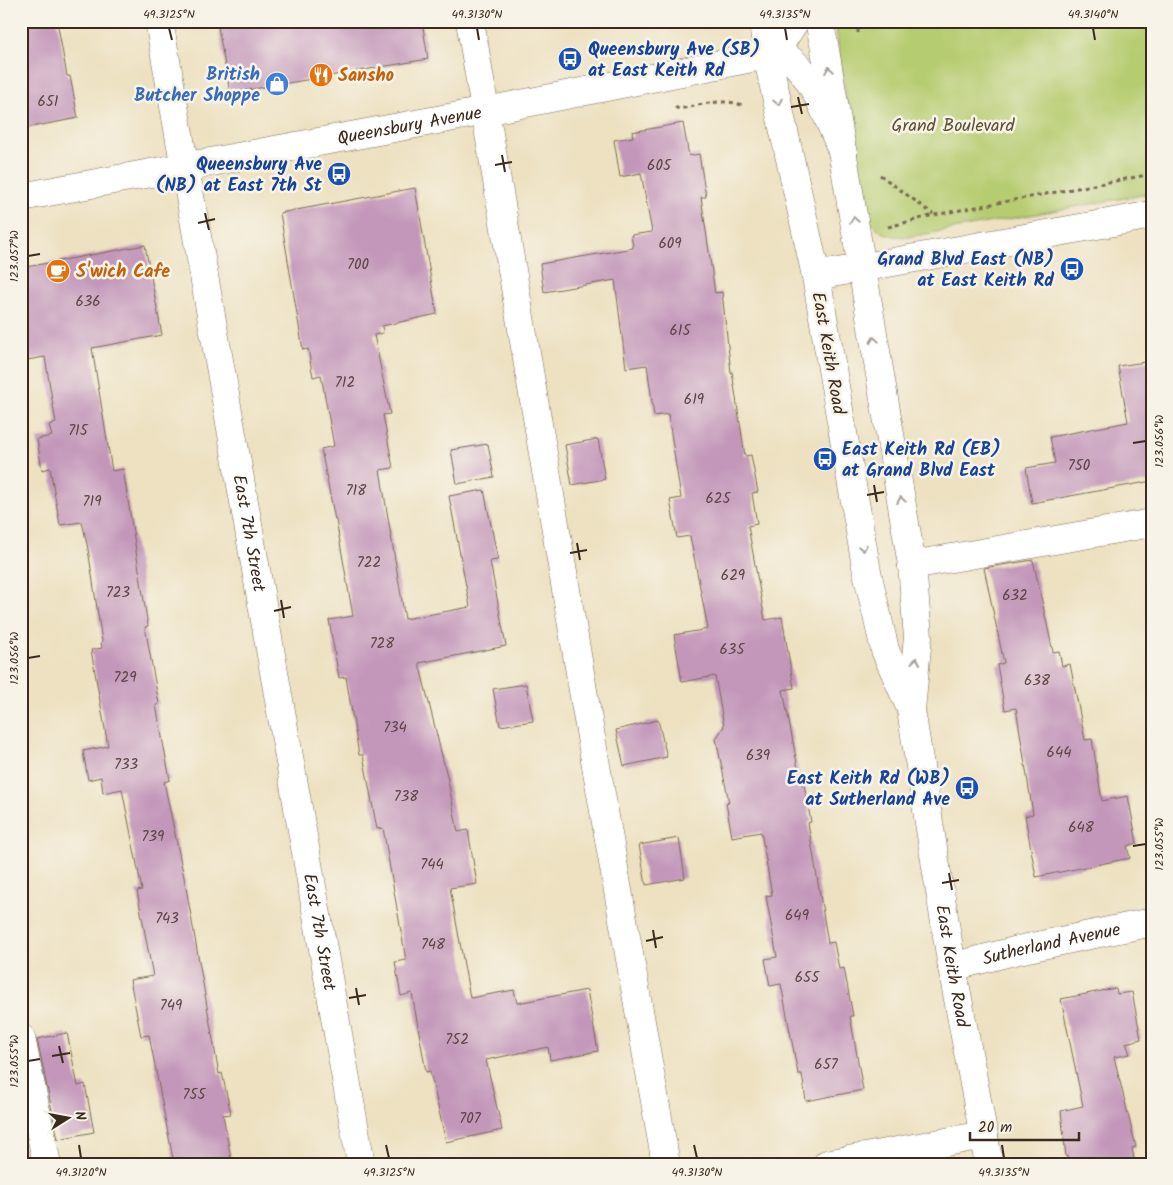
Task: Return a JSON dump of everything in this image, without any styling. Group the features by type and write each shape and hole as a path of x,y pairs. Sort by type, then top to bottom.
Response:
{"street":[{"name":"East 7th Street","path":"159,21 361,1164"},
{"path":"470,21 666,1164"},
{"name":"East Keith Road","path":"763,21 767,55 816,276 867,572 885,650 911,710 952,967 989,1164"},
{"path":"767,55 782,41 795,21"},
{"name":"East Keith Road","path":"819,21 912,565 918,638 911,710"},
{"name":"Queensbury Avenue","path":"21,197 486,111 767,55"},
{"path":"767,55 783,56 796,64 810,81 843,153"},
{"path":"816,276 1152,215"},
{"path":"912,565 1152,523"},
{"name":"Sutherland Avenue","path":"952,967 1012,951 1152,922"},
{"path":"21,1038 47,1164"},
{"path":"827,1164 984,1135"}],"path":[{"path":"679,109 714,102 733,102 747,107"},
{"path":"875,172 934,215"},
{"path":"883,228 934,215 1152,174"}],"green space":[{"name":"Grand Boulevard","path":"835,21 1152,21 1152,193 909,237 893,236 881,231 871,223 862,210"}],"building":[{"path":"21,21 57,21 67,76 70,76 78,118 21,129"},
{"path":"217,21 422,21 428,59 230,93"},
{"path":"683,123 689,156 699,154 706,197 701,197 715,293 722,292 731,373 745,456 751,455 758,492 752,493 757,524 748,526 765,620 782,617 794,688 783,690 801,784 804,784 811,822 808,823 828,943 834,942 839,969 844,968 853,1016 850,1016 863,1090 806,1101 802,1074 798,1074 781,984 770,986 765,959 777,957 766,896 772,895 761,832 732,837 726,803 729,802 716,739 724,726 715,676 682,682 674,635 708,629 690,536 677,538 670,500 681,498 668,414 654,416 647,365 626,368 615,280 544,292 540,264 633,248 631,235 652,232 641,173 620,177 614,140 633,137 632,132"},
{"path":"415,188 437,314 382,326 383,333 374,335 390,414 383,415 393,468 380,470 405,619 470,607 449,496 484,490 498,560 490,561 506,646 419,663 447,776 458,832 468,830 477,884 450,888 470,998 514,990 517,1003 587,990 598,1051 550,1060 548,1047 486,1060 502,1130 446,1142 430,1071 426,1072 412,993 401,996 395,962 406,960 383,828 377,829 363,755 359,755 346,677 339,678 329,620 353,616 321,449 334,446 321,375 313,377 308,349 303,350 280,213"},
{"path":"145,245 162,335 92,348 112,471 123,469 148,626 145,627 159,704 156,705 170,780 164,782 185,882 219,1074 222,1073 231,1114 223,1115 232,1164 174,1164 149,1035 141,1036 130,980 153,976 137,891 142,890 122,789 103,793 101,777 88,780 83,751 108,746 91,650 102,648 102,641 88,549 82,522 60,525 50,468 42,470 37,439 52,436 49,425 56,423 45,357 21,361 21,268"},
{"path":"1152,361 1152,481 1032,503 1026,468 1055,463 1050,437 1128,422 1118,366"},
{"path":"598,439 605,479 572,485 565,445"},
{"path":"488,444 494,477 457,484 451,450"},
{"path":"1033,560 1053,652 1059,651 1062,666 1070,664 1085,740 1092,739 1102,801 1128,796 1137,843 1127,846 1130,858 1036,877 1025,816 1033,814 1016,708 1005,710 997,665 1004,663 984,568"},
{"path":"526,684 533,721 500,726 493,689"},
{"path":"658,720 667,757 624,766 616,730"},
{"path":"679,838 685,878 646,885 639,845"},
{"path":"1116,988 1117,994 1132,992 1141,1039 1126,1043 1130,1054 1114,1057 1136,1147 1132,1148 1135,1164 1069,1164 1068,1157 1066,1157 1061,1111 1083,1106 1061,999"},
{"path":"67,1033 78,1086 85,1084 94,1132 58,1139 37,1039"}],"place":[{"name":"Queensbury Ave (SB) at East Keith Rd","path":"570,59"},
{"name":"Sansho","path":"321,75"},
{"name":"British Butcher Shoppe","path":"277,84"},
{"name":"Queensbury Ave (NB) at East 7th St","path":"339,174"},
{"name":"Grand Blvd East (NB) at East Keith Rd","path":"1072,269"},
{"name":"S'wich Cafe","path":"58,271"},
{"name":"East Keith Rd (EB) at Grand Blvd East","path":"825,459"},
{"name":"East Keith Rd (WB) at Sutherland Ave","path":"967,788"}]}
